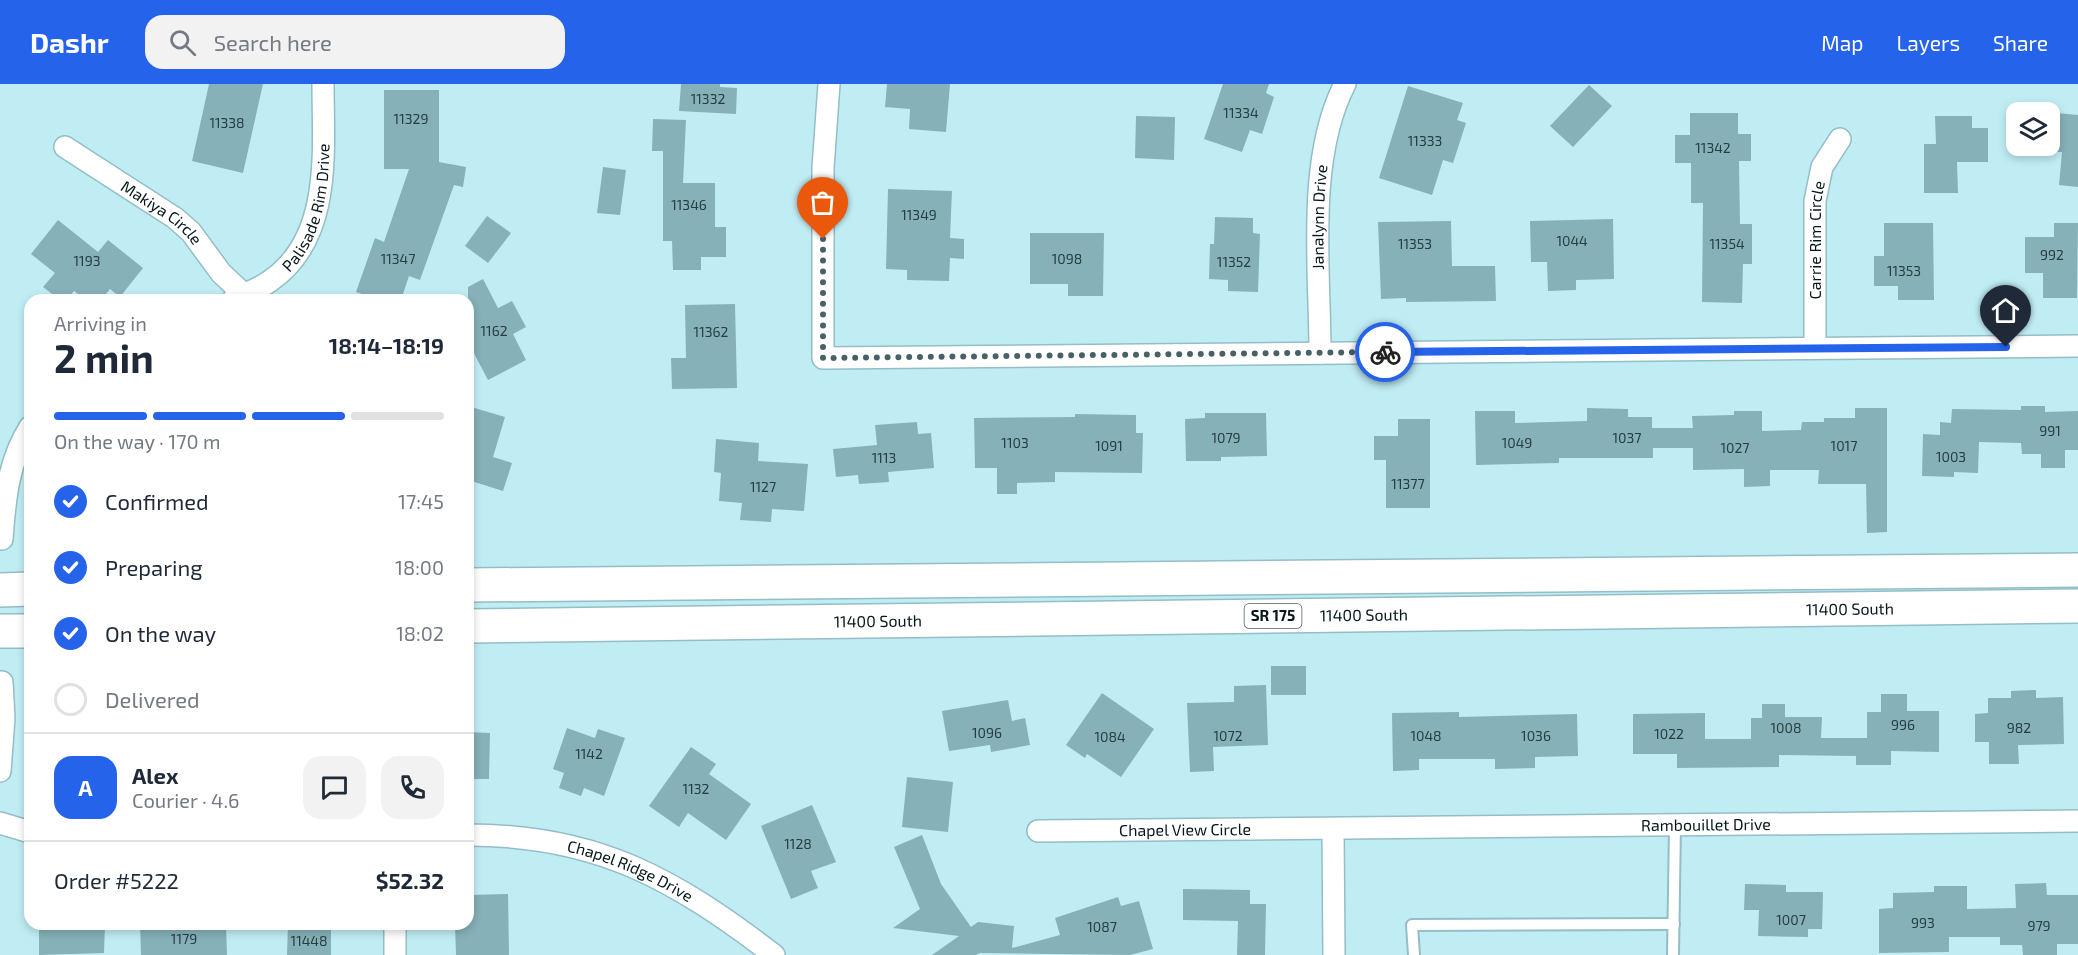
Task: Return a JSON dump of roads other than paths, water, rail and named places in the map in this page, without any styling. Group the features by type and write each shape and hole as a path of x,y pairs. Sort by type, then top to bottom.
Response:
{"main road":[{"path":"474,585 2078,570"},
{"path":"0,590 24,589"},
{"name":"11400 South","path":"474,626 2078,606"},
{"path":"0,631 24,631"}],"street":[{"name":"Palisade Rim Drive","path":"249,294 271,281 286,266 298,250 316,215 323,172 323,84"},
{"path":"829,84 823,168 823,358 2078,346"},
{"name":"Janalynn Drive","path":"1320,353 1321,164 1333,112 1345,84"},
{"name":"Carrie Rim Circle","path":"1815,348 1815,201 1822,167 1840,139"},
{"name":"Makiya Circle","path":"65,147 175,218 191,232 239,294"},
{"path":"2,539 4,498 12,461 24,438"},
{"path":"0,771 4,718 2,682"},
{"name":"Rambouillet Drive","path":"1333,829 2078,821"},
{"path":"0,823 24,830"},
{"path":"1333,829 1334,955"},
{"name":"Chapel View Circle","path":"1038,831 1333,829"},
{"name":"Chapel Ridge Drive","path":"474,835 541,840 594,852 642,870 687,892 774,955"},
{"path":"395,930 395,955"}],"lane":[{"path":"1673,955 1675,825"},
{"path":"1413,955 1412,925 1674,924"}]}
